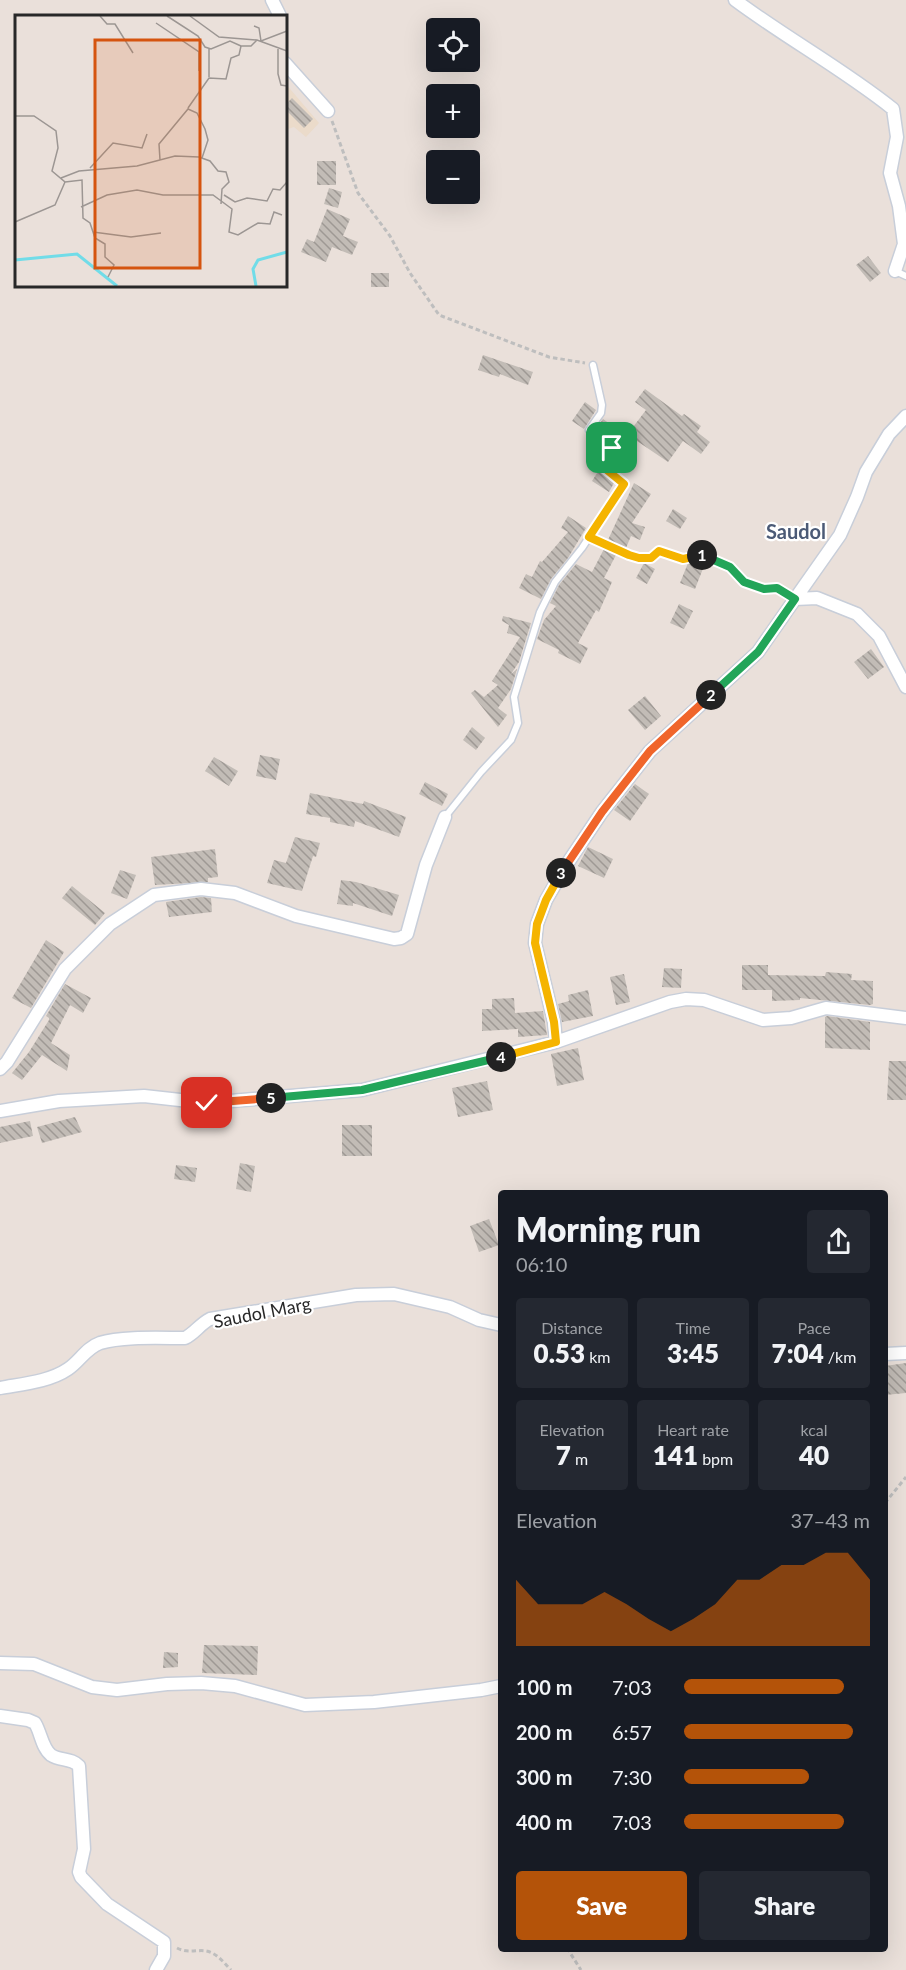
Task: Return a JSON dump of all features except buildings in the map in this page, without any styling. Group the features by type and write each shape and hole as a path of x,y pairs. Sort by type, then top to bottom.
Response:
{"street":[{"path":"272,0 280,15"},
{"path":"735,0 772,28 868,89 893,109 897,137 890,173 899,206 904,244 900,273"},
{"path":"286,64 328,111"},
{"path":"556,1042 554,1022 535,943 537,924 546,900 602,812 650,751 758,652 840,535 866,472 889,434 906,416"},
{"path":"795,599 818,598 857,614 879,636 906,687"},
{"path":"0,1069 7,1062 65,969 110,924 154,895 201,889 235,893 296,916 394,939 401,938 407,934 426,865 445,817"},
{"path":"0,1111 58,1101 122,1097 144,1096 207,1103 362,1090 556,1042 670,1002 686,999 704,1000 763,1020 791,1018 826,1008 906,1018"},
{"name":"Saudol Marg","path":"0,1388 47,1378 68,1369 87,1351 111,1340 185,1338 193,1334 199,1325 210,1319 356,1295 394,1294 450,1308 478,1320 498,1324"},
{"path":"888,1354 906,1353"},
{"path":"0,1663 34,1664 92,1687 117,1690 167,1684 201,1683 235,1686 305,1705 374,1702 498,1687"},
{"path":"0,1716 35,1723 46,1750 51,1755 76,1762 79,1766 84,1849 79,1872 107,1904 164,1942 164,1956 156,1970"}],"lane":[{"path":"445,817 481,772 511,740 518,723 514,697 540,612 555,582 589,537 624,484 602,466 612,448 589,430 601,413 602,405 593,364"},
{"path":"589,537 639,558 651,558 659,551 683,559 702,555 730,567 744,582 764,589 777,588 795,599"}],"path":[{"path":"328,111 358,193 390,236 410,273 439,315 549,357 593,364"},
{"path":"888,1499 906,1478"},
{"path":"164,1942 185,1952 203,1950 213,1953 231,1970"},
{"path":"570,1952 582,1970"}],"shaded area":[{"path":"286,84 319,123 306,137 294,127 286,130"}],"district":[{"name":"Saudol","path":"796,531"}],"route":[{"path":"207,1103 362,1090 556,1042 554,1022 535,943 537,924 546,900 602,812 650,751 758,652 795,599 777,588 764,589 744,582 730,567 702,555 683,559 659,551 651,558 639,558 589,537 624,484 602,466 612,448"}]}
